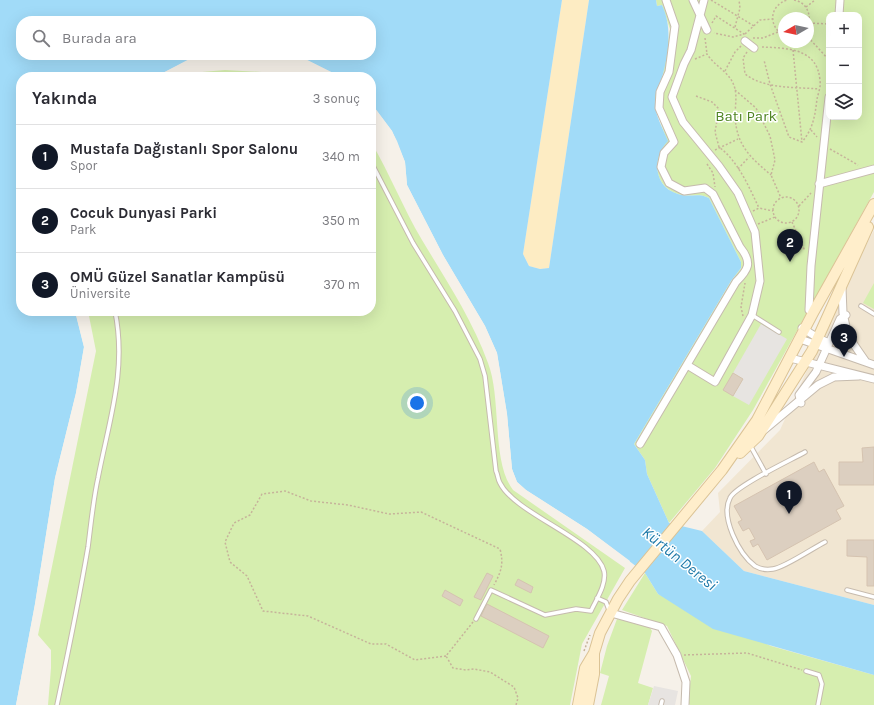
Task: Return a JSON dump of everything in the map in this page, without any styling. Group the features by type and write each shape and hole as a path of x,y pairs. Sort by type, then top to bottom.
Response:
{"main road":[{"path":"578,705 585,668 594,653 600,633 611,613 630,581 690,511 722,470 757,420 800,339 802,328 814,312 874,204"},
{"path":"722,470 758,436 805,362 874,214"},
{"path":"588,705 594,674 594,653"}],"street":[{"path":"640,444 739,280 746,272 748,264 746,255 740,247 713,194 705,188 684,191 669,183 661,167 664,153 674,142 660,108 660,92 669,72 675,26 666,0"},
{"path":"693,0 708,30"},
{"path":"686,366 715,382 752,315 760,281 755,232 738,193 719,166 683,122 672,97 684,64 691,50 704,0"},
{"path":"839,12 840,0"},
{"path":"745,37 754,48"},
{"path":"814,312 810,310 811,266 826,120"},
{"path":"819,184 870,170"},
{"path":"842,284 848,336 871,362"},
{"path":"801,403 799,395 819,366 840,319 845,316"},
{"path":"802,328 816,341"},
{"path":"800,339 816,341 871,362"},
{"path":"790,358 874,379"},
{"path":"758,436 801,403 818,385 834,377 859,376"},
{"path":"611,613 661,627 677,655 686,682 686,705"}],"lane":[{"path":"376,172 413,243 455,311 480,359 485,376 496,471 500,483 508,493 519,502 566,534 599,560 604,572 601,592 590,611 576,609 545,615 491,590 476,619"},
{"path":"860,306 874,314"},
{"path":"752,315 779,332"},
{"path":"57,705 72,636 97,479 113,410 119,370 120,335 116,316"},
{"path":"749,444 766,474"},
{"path":"805,452 744,486 730,497 727,508 727,520 733,534 749,560 762,569 774,569 825,542"},
{"path":"846,590 874,597"},
{"path":"598,598 606,602 611,613"},
{"path":"806,671 820,675 822,684 818,705"}],"path":[{"path":"710,0 754,26"},
{"path":"734,27 738,17 739,0"},
{"path":"708,30 720,35 756,39 778,32 772,19 774,10 780,2 787,0"},
{"path":"794,0 799,1 806,7 808,12"},
{"path":"806,7 816,0"},
{"path":"745,37 734,27 716,16 708,30 705,40 707,54 715,65 725,71 735,90 756,108 770,136 775,160 771,175"},
{"path":"725,71 735,52 754,26 760,20 772,19"},
{"path":"814,23 826,24"},
{"path":"814,44 826,57"},
{"path":"802,142 811,130 819,89 820,82 816,68 810,58 799,51 761,46 746,53 743,58 745,74 753,80 770,84 819,89"},
{"path":"792,50 802,142"},
{"path":"684,64 707,54"},
{"path":"764,60 770,84 789,137 802,142"},
{"path":"735,90 735,118 738,139 750,157 771,175 781,198"},
{"path":"696,96 712,102 719,109 715,132 719,147 726,152 738,168 759,208"},
{"path":"811,130 823,145 870,170"},
{"path":"713,194 715,189 713,173 702,156 738,139"},
{"path":"738,168 750,157"},
{"path":"799,206 819,184"},
{"path":"781,198 792,198 799,206 799,215 792,222 783,223 778,220 773,211 775,204 781,198"},
{"path":"748,214 759,208 773,211"},
{"path":"792,222 805,251"},
{"path":"739,280 745,282 741,307 742,315 748,323"},
{"path":"476,619 446,656 415,660 386,644 372,644 308,616 263,611 247,576 230,562 225,542 234,523 250,515 262,494 285,491 311,501 348,505 389,514 421,512 500,549 504,560 500,573 491,590"},
{"path":"677,655 747,653 806,671"},
{"path":"446,656 453,668 466,670 474,669 490,672 514,687 518,698 516,705"}],"shaded area":[{"path":"874,230 874,605 744,571 702,531 720,512 718,493 780,430 846,284"},
{"path":"761,324 787,339 749,405 733,396 743,379 733,373"},
{"path":"654,686 678,691 675,705 648,705"}],"green space":[{"name":"Batı Park","path":"656,0 874,0 874,192 753,410 715,468 669,523 647,474 645,460 634,444 731,281 741,268 741,262 709,198 701,195 678,194 664,185 660,178 657,163 662,148 667,141 655,106 655,93 663,74 670,29 662,5 657,6"},
{"path":"225,70 262,72 202,72"},
{"path":"376,151 415,228 458,300 482,347 488,363 495,394 499,447 502,463 506,478 513,490 625,568 582,644 570,705 48,705 51,650 38,635 96,351 89,316 376,316"},
{"path":"874,283 874,309 863,303"},
{"path":"645,573 658,594 771,646 874,675 874,705 690,705 688,702 691,676 667,626 622,610"},
{"path":"617,619 649,626 652,631 638,683 653,688 648,705 601,705 609,676 600,673 607,646"}],"sand":[{"path":"562,0 589,0 549,268 540,269 529,266 523,254"}],"water":[{"name":"Kürtün Deresi","path":"0,0 562,0 523,254 529,266 540,269 549,268 589,0 656,0 657,6 662,5 667,21 668,48 662,77 656,93 655,105 657,116 668,141 659,155 658,171 660,178 664,185 678,194 701,195 709,198 741,262 741,268 731,281 634,444 645,460 647,474 669,523 702,531 744,571 874,605 874,675 713,629 658,594 645,573 587,529 526,490 517,482 512,469 507,414 497,353 485,326 443,255 407,185 405,162 397,141 392,131 376,110 376,72 331,72 307,60 376,60 376,16 16,16 16,60 189,60 165,72 16,72 16,316 76,316 84,347 76,393 55,478 35,604 16,705 0,705"}],"pier":[{"path":"187,60 191,60 169,72 165,72"},
{"path":"301,60 307,60 331,72 326,72"},
{"path":"376,110 392,131 405,162 407,185 443,255 485,326 497,353 507,414 512,469 517,482 526,490 587,529 630,561 629,563 586,530 525,492 515,483 510,469 505,415 495,354 483,327 442,255 405,186 403,163 390,132 376,113"},
{"path":"76,316 78,316 86,347 78,394 57,478 37,605 18,705 16,705 35,604 55,478 76,393 84,347"}],"building":[{"path":"733,373 743,379 733,396 723,390"},
{"path":"874,447 874,485 839,485 839,462 863,462 862,448"},
{"path":"814,462 819,472 824,469 844,506 836,510 841,519 767,560 758,544 753,547 750,541 755,539 749,528 743,531 738,522 742,520 734,506"},
{"path":"847,540 874,540 874,586 867,586 867,557 847,556"},
{"path":"487,573 493,576 481,600 474,597"},
{"path":"518,579 533,587 531,593 515,585"},
{"path":"445,590 463,600 460,606 442,596"},
{"path":"487,604 549,636 543,648 481,616"}],"place":[{"name":"Cocuk Dunyasi Parki","path":"790,262"},
{"name":"OMÜ Güzel Sanatlar Kampüsü","path":"844,357"},
{"name":"Mustafa Dağıstanlı Spor Salonu","path":"789,514"}]}
